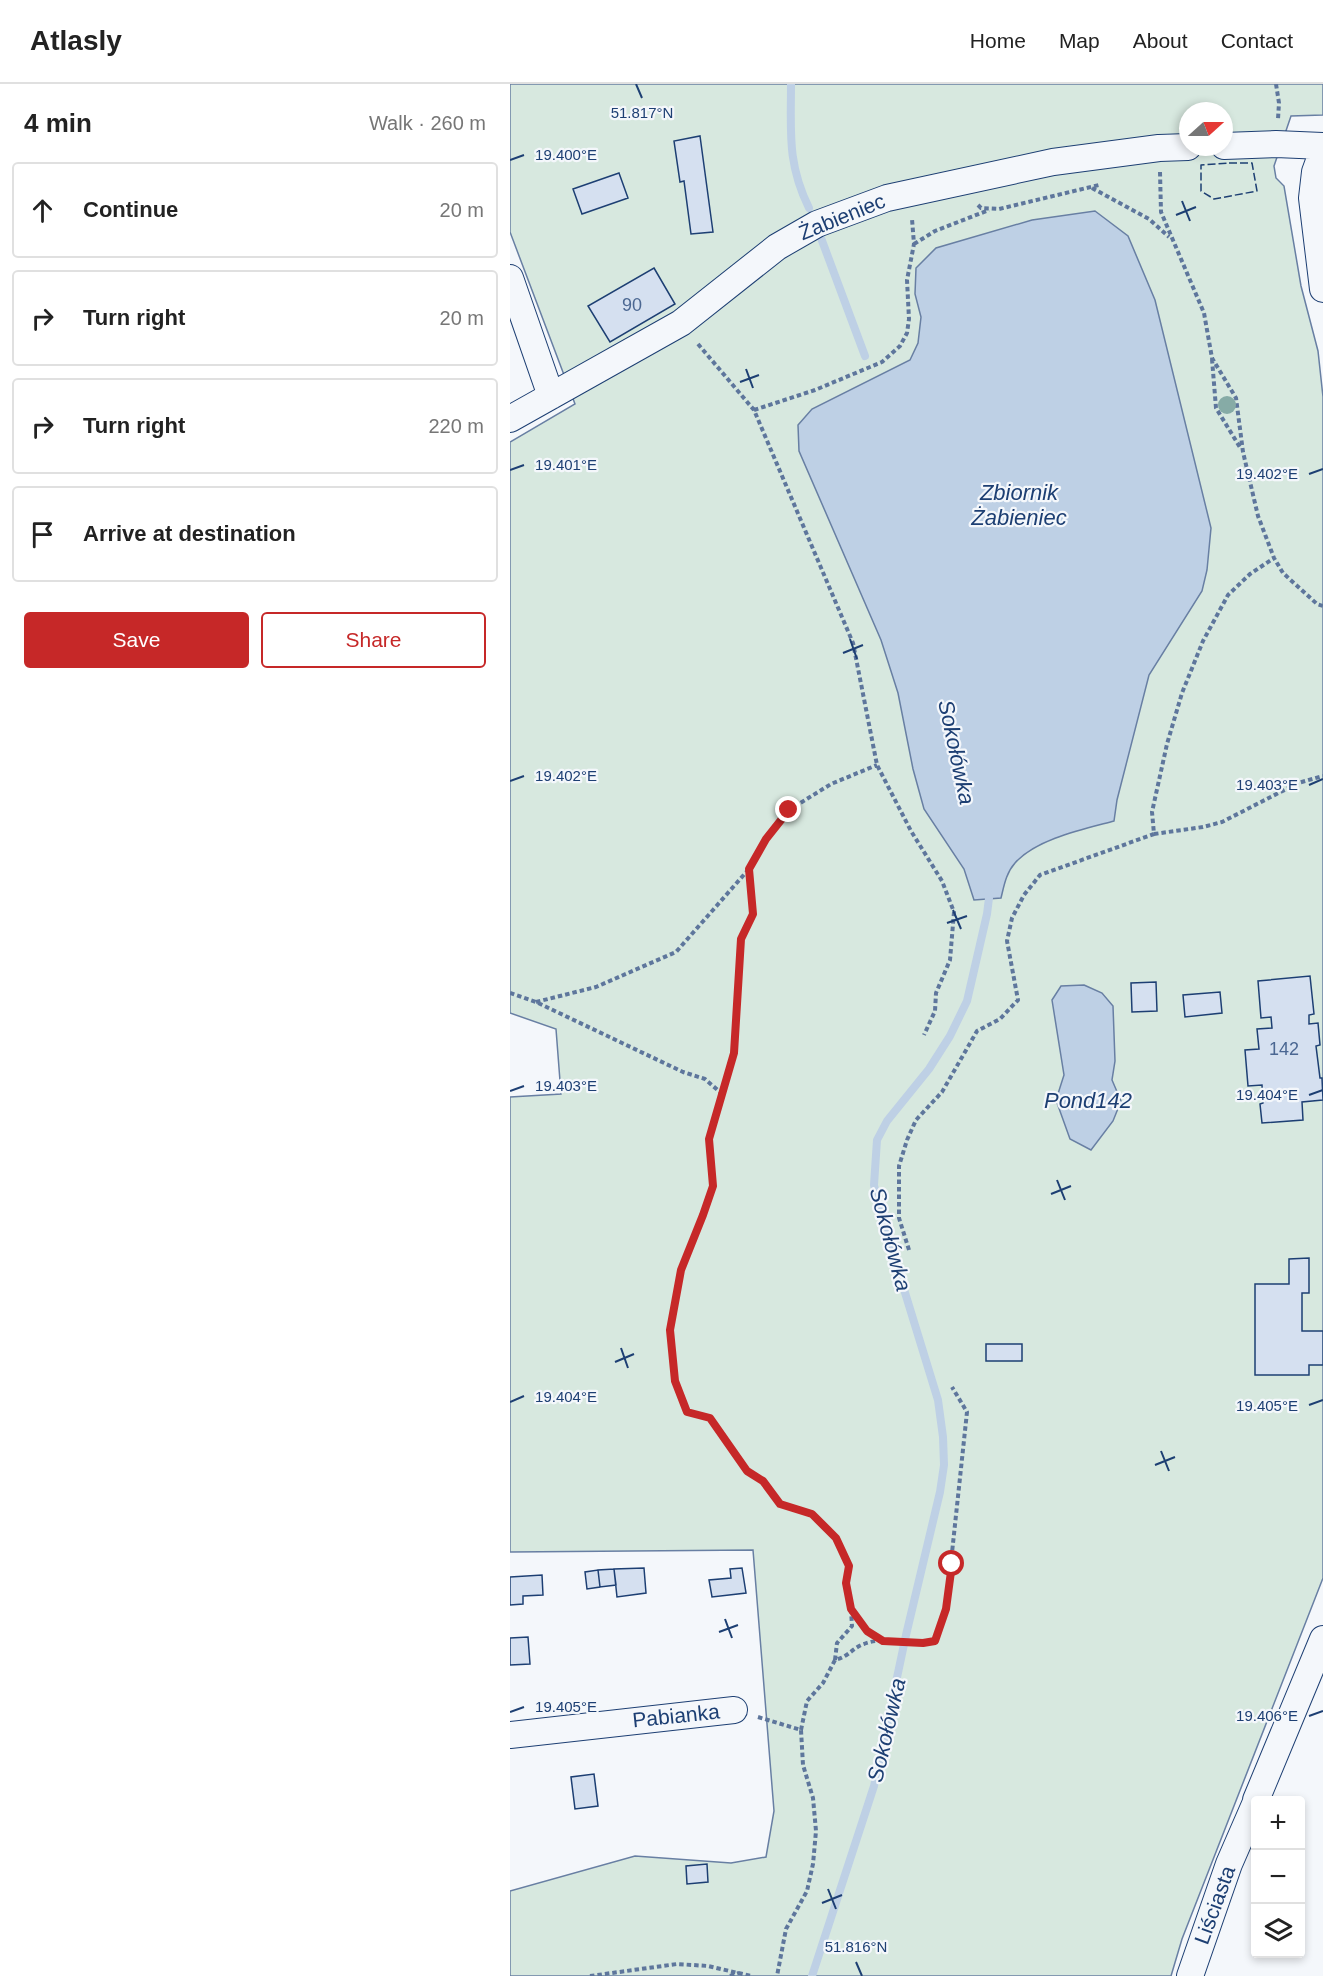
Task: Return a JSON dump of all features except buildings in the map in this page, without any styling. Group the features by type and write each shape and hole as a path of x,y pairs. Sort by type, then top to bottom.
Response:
{"street":[{"path":"1233,146 1276,144 1323,148 1315,172 1312,198 1323,289"},
{"name":"Żabieniec","path":"510,420 681,323 777,247 817,224 887,198 1053,162 1179,147"},
{"path":"510,278 551,396"},
{"name":"Liściasta","path":"1258,1796 1323,1639"},
{"name":"Pabianka","path":"510,1735 734,1710"},
{"name":"Liściasta","path":"1190,1976 1229,1864 1251,1813"}],"path":[{"path":"1276,84 1279,103 1276,144"},
{"path":"1159,148 1161,212 1204,313 1212,358 1216,408 1244,452"},
{"path":"1091,188 1149,219 1171,238"},
{"path":"754,410 815,390 882,363 900,346 907,333 909,319 907,280 914,244 935,231 992,209"},
{"path":"681,323 754,410 852,643 877,765 911,831 942,881 954,912 950,960 936,993 935,1011 924,1035"},
{"path":"1212,358 1236,398 1244,452 1258,516 1274,558 1282,573 1317,604 1323,606"},
{"path":"1154,834 1152,812 1167,744 1182,693 1203,641 1228,595 1250,574 1274,558"},
{"path":"536,1002 596,987 676,952 749,869 766,839 789,810 831,784 877,765"},
{"path":"909,1250 899,1218 899,1166 908,1140 916,1120 942,1092 977,1031 1000,1019 1018,1000 1007,941 1012,918 1024,895 1040,874 1154,834 1222,822 1298,783 1323,776"},
{"path":"749,869 753,914 741,939 734,1053 709,1139 713,1186 681,1270 670,1330 675,1381 687,1412 710,1418 747,1471 763,1481 780,1504 812,1514 836,1538 849,1566 846,1583 852,1626 837,1643 835,1660 823,1683 807,1701 801,1730 803,1764 813,1798 815,1842 807,1891 786,1929 777,1976"},
{"path":"510,993 536,1002 683,1072 705,1078 721,1093"},
{"path":"835,1660 846,1657 863,1644 883,1641 923,1643 935,1641 946,1609 967,1412 952,1388"},
{"path":"851,1609 867,1631 883,1641"},
{"path":"734,1710 801,1730"},
{"path":"590,1976 677,1964 708,1966 751,1976"},
{"path":"730,1976 740,1973"}],"shaded area":[{"path":"510,84 1323,84 1323,115 1291,116 1274,166 1276,178 1284,186 1301,286 1318,351 1323,397 1323,1578 1182,1939 1171,1976 510,1976 510,1891 635,1856 731,1863 766,1857 774,1811 753,1550 510,1552 510,1097 561,1094 556,1029 510,1013 510,442 575,404 510,232"}],"water":[{"name":"Zbiornik Żabieniec","path":"1095,211 1128,236 1155,300 1211,528 1207,570 1202,591 1149,675 1117,800 1114,821 1075,831 1035,847 1015,863 1009,871 1001,898 974,900 964,869 924,809 913,769 898,693 881,640 799,451 798,425 812,409 910,360 918,343 921,317 915,294 916,268 936,248 1032,220"},
{"name":"Pond142","path":"1084,985 1102,993 1113,1006 1115,1061 1112,1080 1121,1101 1113,1121 1091,1150 1070,1139 1056,1100 1064,1075 1052,1000 1061,986"}],"waterway":[{"name":"Sokołówka","path":"791,84 791,132 794,162 809,208"},
{"name":"Sokołówka","path":"821,238 865,356"},
{"name":"Sokołówka","path":"812,1976 874,1786 906,1635 940,1492 944,1465 938,1400 874,1185 877,1140 887,1121 929,1069 950,1036 967,1001 987,914 989,898 987,888"}],"fence":[{"path":"1229,163 1252,163 1257,191 1214,199 1201,191 1201,165 1229,163"}],"route":[{"path":"789,810 766,839 749,869 753,914 741,939 734,1053 709,1139 713,1186 681,1270 670,1330 675,1381 687,1412 710,1418 747,1471 763,1481 780,1504 812,1514 836,1538 849,1566 846,1583 851,1609 867,1631 883,1641 923,1643 935,1641 946,1609 952,1564"}]}
